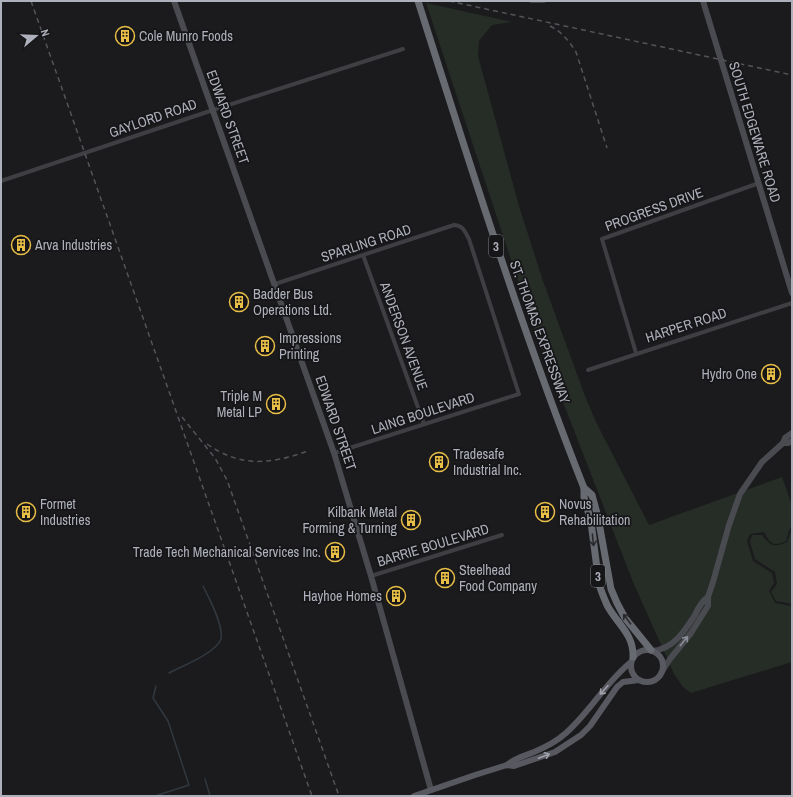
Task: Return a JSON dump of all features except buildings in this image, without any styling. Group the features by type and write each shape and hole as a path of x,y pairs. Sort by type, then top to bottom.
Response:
{"highway":[{"name":"ST. THOMAS EXPRESSWAY","path":"418,1 506,276 584,488 584,497 592,522 599,584 607,605 629,637 633,650 632,660"},
{"name":"ST. THOMAS EXPRESSWAY","path":"584,488 592,495 598,517 612,589 617,603 625,618 652,651"}],"main road":[{"path":"414,796 507,765 513,760 539,750 556,741 566,733 621,670 641,650 652,651 660,657 662,662 661,673 654,680 649,682 639,680 623,682 617,687 590,726 581,736 555,752 514,766 507,765"},
{"path":"632,660 632,672 639,680"}],"street":[{"name":"EDWARD STREET","path":"174,1 334,453 371,576 431,790"},
{"path":"531,1 544,1"},
{"name":"SOUTH EDGEWARE ROAD","path":"703,1 792,293"},
{"name":"GAYLORD ROAD","path":"1,181 213,110 404,49"},
{"name":"PROGRESS DRIVE","path":"636,353 602,239 759,183"},
{"name":"SPARLING ROAD","path":"275,284 454,225 459,225 464,229 469,239 520,394"},
{"name":"ANDERSON AVENUE","path":"363,255 424,424"},
{"name":"HARPER ROAD","path":"588,370 792,303"},
{"name":"LAING BOULEVARD","path":"334,453 520,394"},
{"path":"661,673 691,633 708,606 708,597 729,525 740,494 762,462 783,443 785,438 792,433"},
{"path":"783,443 792,441"},
{"name":"BARRIE BOULEVARD","path":"371,576 502,535"},
{"path":"652,651 664,649 676,642 703,601 708,597"}],"shaded area":[{"path":"426,3 512,22 492,25 479,41 478,56 519,206 543,281 596,422 649,525 782,477 792,505 792,526 786,541 778,544 772,543 764,532 750,534 747,541 753,561 772,573 774,583 769,591 775,603 792,606 792,662 691,693 683,687 674,674 633,582 531,320"},
{"path":"792,529 792,604 776,601 771,592 777,584 775,572 755,559 750,542 752,535 762,535 770,544 783,544 787,542"}],"waterway":[{"path":"169,673 206,654 213,649 221,639 218,620 203,586"},
{"path":"155,796 189,785 168,721 153,698 156,686"},
{"path":"205,779 210,796"}],"railway":[{"path":"31,1 312,796"},
{"path":"449,1 792,75"},
{"path":"550,26 565,37 576,52 607,148"},
{"path":"182,417 215,458 227,480 339,796"},
{"path":"207,444 232,457 256,461 281,459 308,451"}],"place":[{"name":"Cole Munro Foods","path":"125,36"},
{"name":"Arva Industries","path":"21,245"},
{"name":"Badder Bus Operations Ltd.","path":"239,302"},
{"name":"Impressions Printing","path":"265,346"},
{"name":"Hydro One","path":"771,374"},
{"name":"Triple M Metal LP","path":"276,404"},
{"name":"Tradesafe Industrial Inc.","path":"439,462"},
{"name":"Formet Industries","path":"26,512"},
{"name":"Novus Rehabilitation","path":"545,512"},
{"name":"Kilbank Metal Forming & Turning","path":"411,520"},
{"name":"Trade Tech Mechanical Services Inc.","path":"335,552"},
{"name":"Steelhead Food Company","path":"445,578"},
{"name":"Hayhoe Homes","path":"396,596"}]}
